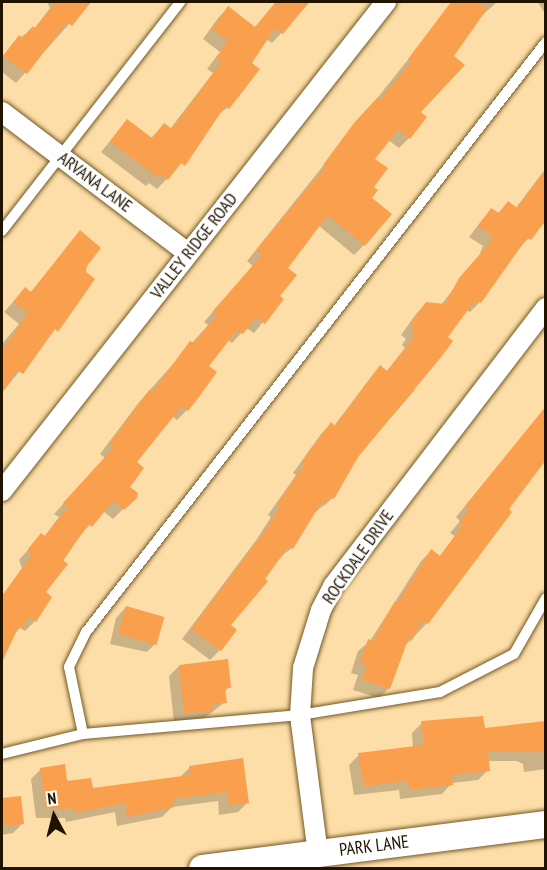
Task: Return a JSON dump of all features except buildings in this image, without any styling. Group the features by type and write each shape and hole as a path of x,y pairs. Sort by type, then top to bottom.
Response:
{"street":[{"name":"VALLEY RIDGE ROAD","path":"2,491 386,2"},
{"name":"ARVANA LANE","path":"2,112 188,253"},
{"name":"ROCKDALE DRIVE","path":"318,854 300,715 309,643 334,585 546,308"},
{"name":"PARK LANE","path":"202,868 546,824"}],"lane":[{"path":"2,231 180,2"},
{"path":"83,734 69,667 86,632 546,42"},
{"path":"2,754 83,734 300,715 440,692 514,654 546,598"}]}
